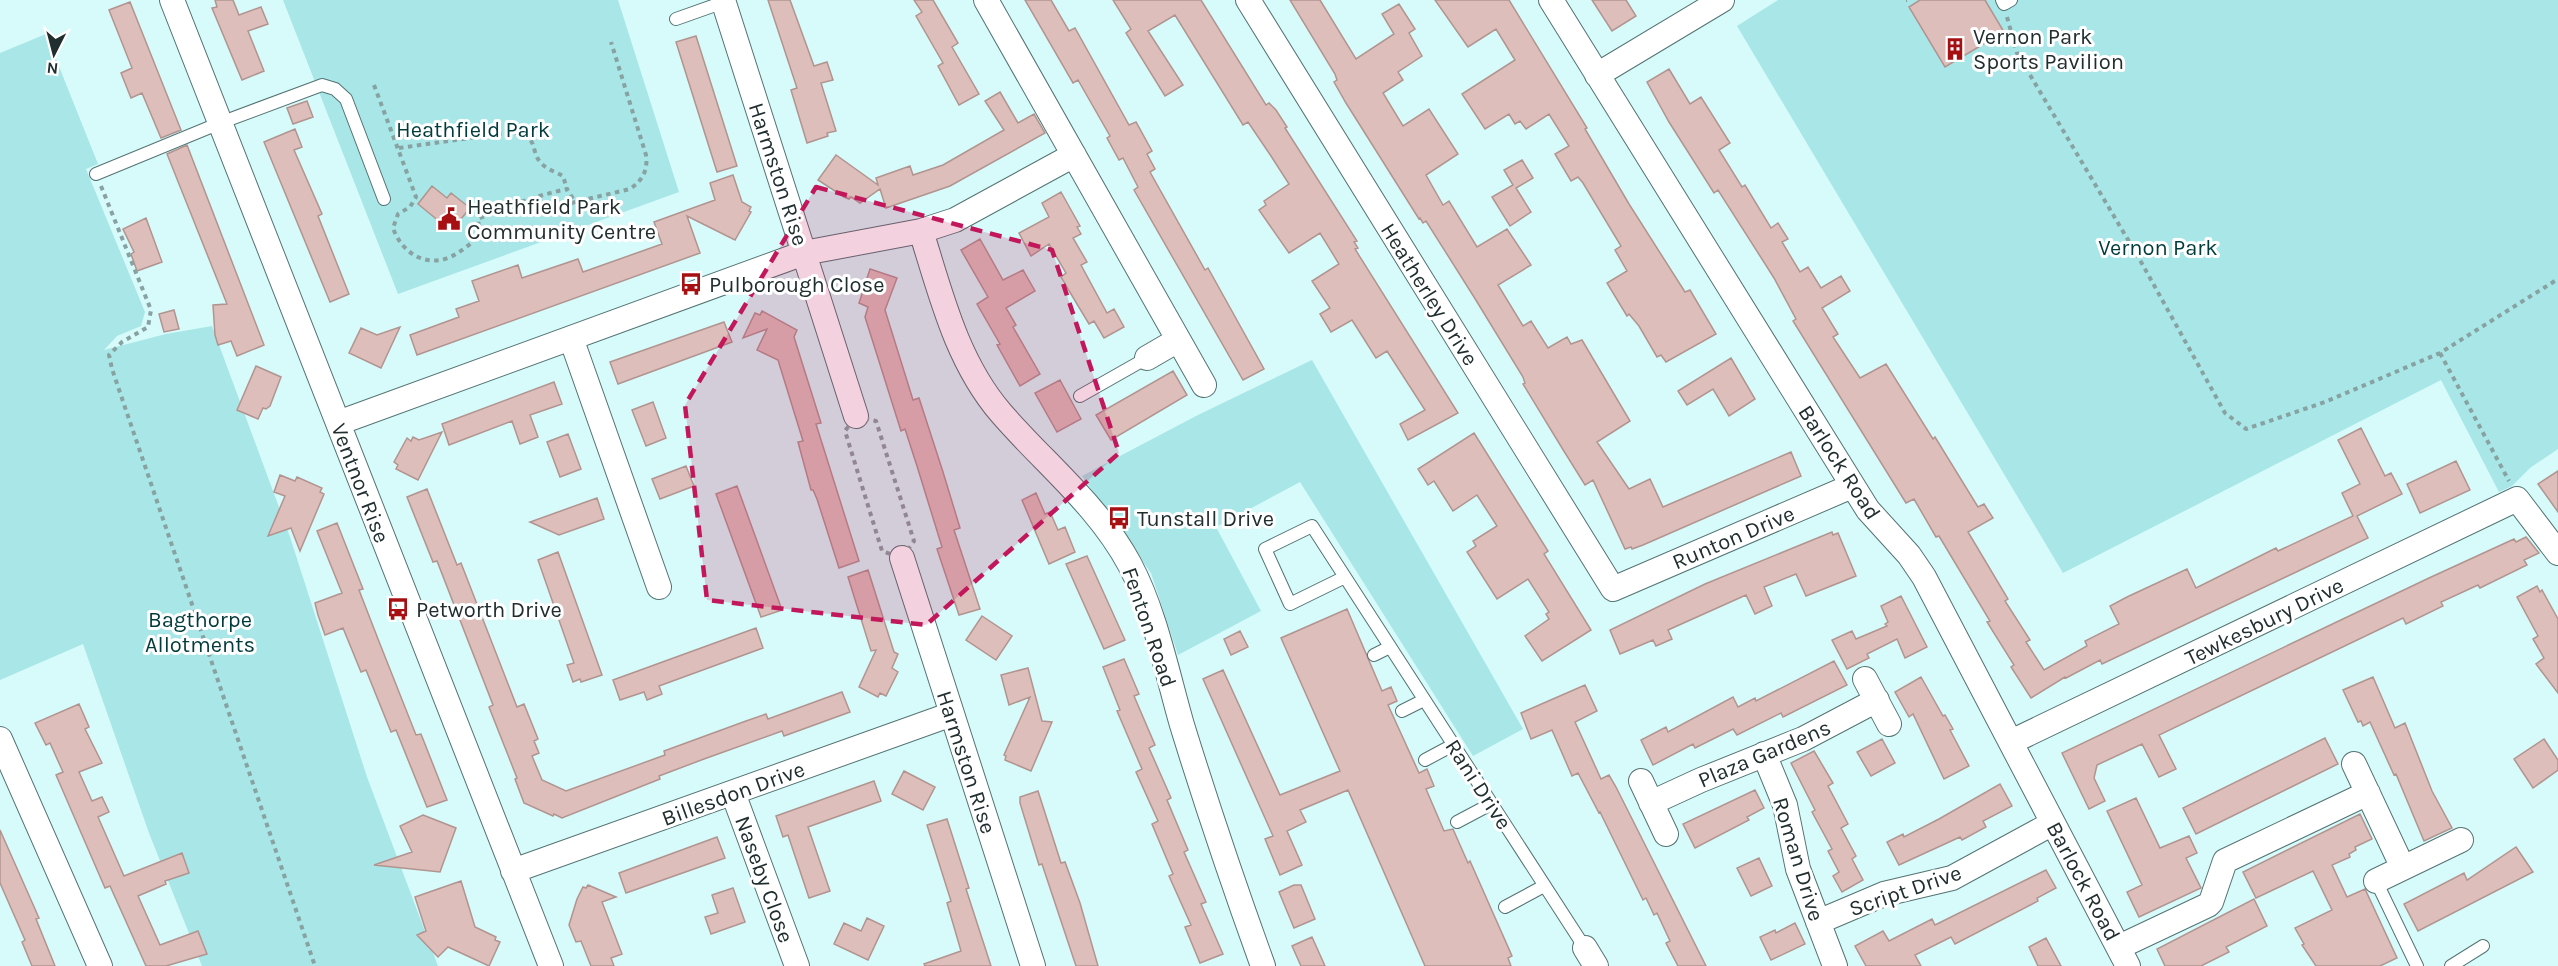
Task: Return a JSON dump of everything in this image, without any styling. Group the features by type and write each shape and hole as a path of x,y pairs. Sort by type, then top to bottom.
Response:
{"street":[{"name":"Ventnor Rise","path":"172,0 551,966"},
{"path":"986,0 1074,155 1130,272 1164,314 1204,385"},
{"name":"Heatherley Drive","path":"1248,0 1613,589"},
{"name":"Barlock Road","path":"1551,0 1852,486 1868,510 1909,555 1924,577 2123,957"},
{"path":"1597,75 1722,0"},
{"name":"Harmston Rise","path":"723,1 856,416"},
{"path":"338,423 804,253 921,231 955,220 1074,155"},
{"name":"Fenton Road","path":"921,231 955,337 975,378 1000,412 1111,532 1131,566 1148,611 1216,837 1263,966"},
{"path":"571,338 659,587"},
{"path":"1146,358 1178,340"},
{"name":"Runton Drive","path":"1613,589 1852,486"},
{"path":"2517,499 2556,547"},
{"name":"Tewkesbury Drive","path":"2011,742 2517,499"},
{"name":"Harmston Rise","path":"902,558 1033,966"},
{"path":"1865,679 1889,724"},
{"name":"Plaza Gardens","path":"1651,803 1803,739 1876,700"},
{"name":"Billesdon Drive","path":"513,871 952,714"},
{"path":"0,739 100,966"},
{"name":"Roman Drive","path":"1764,754 1785,805 1798,869 1831,965"},
{"path":"2354,764 2403,868"},
{"path":"1641,781 1666,834"},
{"name":"Naseby Close","path":"733,792 797,966"},
{"path":"2123,957 2208,906 2225,861 2368,793"},
{"name":"Script Drive","path":"1818,922 1884,894 1952,878 2053,823"},
{"path":"2376,881 2462,840"}],"lane":[{"path":"676,18 723,1"},
{"path":"96,174 220,123 322,85 335,88 346,99 384,199"},
{"path":"1080,396 1146,358"},
{"name":"Rani Drive","path":"1345,577 1290,604 1265,549 1312,526 1591,957"},
{"path":"1374,655 1390,647"},
{"path":"1402,711 1424,700"},
{"path":"1425,760 1453,745"},
{"path":"1457,822 1491,804"},
{"path":"2376,881 2417,966"},
{"path":"1505,907 1544,886"},
{"path":"2451,966 2482,946"}],"path":[{"path":"2006,1 2017,53 2140,260 2225,413 2246,429 2325,402 2440,352 2558,279"},
{"path":"546,213 575,202 630,189 637,184 646,170 646,155 611,42"},
{"path":"374,85 416,197 410,207 398,214 393,228 396,237 409,252 427,260 447,258 480,236 478,219 523,200 567,189"},
{"path":"399,148 512,132 519,133 532,142 542,165 563,176 567,189 575,202"},
{"path":"96,174 151,310 148,327 122,342 109,355 112,369 315,966"},
{"path":"2440,352 2517,499"},
{"path":"856,416 876,421 914,541 902,558 882,551 845,431 856,416"}],"highlighted area":[{"path":"816,187 1052,250 1119,453 926,625 707,600 685,405"}],"green space":[{"name":"Heathfield Park","path":"283,0 618,0 679,192 398,294"},
{"name":"Vernon Park","path":"1778,0 2558,0 2558,449 2530,468 2512,486 2499,492 2441,380 2063,573 1737,26"},
{"name":"Bagthorpe Allotments","path":"46,34 98,164 86,169 145,312 141,326 117,336 104,350 166,334 212,326 290,537 367,777 438,966 202,966 149,833 83,644 0,680 0,53"},
{"path":"1312,360 1523,729 1473,756 1300,482 1216,527 1261,611 1178,655 1151,573 1082,476 1198,415"}],"building":[{"path":"215,0 233,0 239,15 261,7 268,24 248,31 264,71 242,80 212,8 217,7"},
{"path":"768,0 790,0 814,66 827,62 833,80 821,83 836,131 827,133 828,136 807,143 791,90 797,88"},
{"path":"914,0 933,0 958,43 952,47 979,94 959,105 938,66 943,63 916,16 922,12"},
{"path":"1025,0 1051,0 1069,31 1075,28 1129,125 1136,122 1152,151 1147,154 1155,169 1150,172 1205,270 1208,268 1264,369 1243,380 1134,190 1138,187 1123,158 1119,160 1107,138 1110,136 1078,80 1073,83"},
{"path":"1113,0 1201,0 1266,105 1269,103 1276,110 1287,127 1285,128 1357,241 1354,242 1358,248 1355,249 1458,413 1408,440 1400,424 1425,410 1387,351 1376,358 1352,320 1331,332 1320,314 1330,308 1312,281 1339,264 1320,233 1289,253 1259,210 1266,205 1264,201 1289,184 1271,156 1248,122 1243,125 1175,15 1148,31 1183,85 1165,96 1126,33 1131,29"},
{"path":"1290,0 1320,0 1356,59 1394,34 1382,14 1399,4 1415,29 1409,33 1422,56 1398,72 1403,80 1383,93 1403,126 1429,109 1458,154 1426,175 1443,205 1449,201 1477,247 1507,229 1531,265 1498,285 1523,326 1531,321 1548,348 1567,337 1571,344 1582,340 1630,421 1597,442 1629,489 1650,479 1663,507 1791,452 1801,476 1643,545 1625,549 1593,480 1585,485 1523,384 1525,383 1523,377 1474,297 1426,221 1423,223 1419,219 1346,103 1334,82 1337,80 1335,74"},
{"path":"1435,0 1509,0 1587,128 1585,129 1629,204 1685,292 1690,290 1716,334 1666,362 1661,355 1657,357 1639,326 1629,314 1627,316 1607,283 1627,271 1615,250 1621,246 1583,183 1578,177 1571,181 1555,154 1569,146 1549,114 1526,129 1520,121 1515,124 1509,114 1485,129 1462,94 1515,60 1496,29 1468,47"},
{"path":"1592,0 1626,0 1636,16 1612,31"},
{"name":"Vernon Park Sports Pavilion","path":"1920,0 1985,0 2004,32 1945,67 1909,7"},
{"path":"130,2 181,130 161,138 142,93 131,98 121,73 132,68 109,10"},
{"path":"696,36 737,166 717,172 676,42"},
{"path":"1669,69 1690,104 1701,97 1730,143 1719,150 1742,187 1745,185 1771,228 1778,223 1788,239 1782,242 1800,272 1808,267 1821,288 1841,276 1850,291 1822,308 1838,334 1833,337 1860,378 1886,364 1978,507 1984,504 1993,518 1968,532 2008,599 2005,601 2030,640 2026,642 2044,670 2087,646 2085,641 2119,624 2110,606 2127,597 2187,569 2196,588 2276,548 2278,551 2353,516 2342,493 2360,484 2338,440 2361,428 2385,476 2391,473 2402,494 2357,516 2368,538 2102,664 2100,660 2065,677 2031,698 2011,667 2014,665 1987,622 1990,621 1939,536 1936,537 1914,499 1906,503 1793,321 1796,319 1774,278 1718,190 1714,193 1669,122 1647,82"},
{"path":"1000,92 1018,123 1034,114 1045,133 950,186 886,208 880,189 860,203 851,197 849,199 844,197 818,180 836,155 878,185 876,178 910,166 913,175 943,165 1004,130 985,101"},
{"path":"307,101 313,117 293,124 287,108"},
{"path":"295,129 302,147 294,150 322,214 318,216 349,294 330,302 264,142"},
{"path":"187,145 264,345 237,356 231,341 218,345 213,305 227,304 167,154"},
{"path":"1522,160 1533,178 1516,188 1531,212 1510,226 1492,197 1513,185 1504,170"},
{"path":"733,175 742,202 751,207 749,211 751,212 735,240 687,216 700,253 417,355 410,335 459,317 456,309 479,301 472,281 518,265 522,278 578,259 583,272 662,244 654,222 715,200 710,183"},
{"name":"Heathfield Park Community Centre","path":"432,186 447,198 451,193 470,208 451,231 418,204"},
{"path":"1061,192 1080,226 1077,227 1081,234 1073,238 1087,262 1081,265 1107,313 1114,309 1124,327 1104,338 1094,321 1089,324 1061,277 1066,273 1049,244 1031,256 1019,233 1049,217 1042,203"},
{"path":"146,218 162,262 137,271 131,254 134,252 123,229"},
{"path":"980,239 1003,280 1023,270 1035,291 1006,308 1016,325 1013,327 1040,374 1020,386 977,304 988,297 961,250"},
{"path":"870,269 897,278 885,310 913,400 919,398 943,472 960,528 954,530 980,609 959,615 937,549 942,547 917,466 905,429 901,431 865,317 868,307 859,303"},
{"path":"174,310 179,329 164,332 159,314"},
{"path":"762,311 797,330 794,337 821,423 816,424 859,561 839,568 817,499 811,490 798,442 803,441 778,360 757,350 767,329 743,338 755,313 760,315"},
{"path":"724,322 732,342 618,384 610,362"},
{"path":"400,327 381,368 349,353 361,328 377,335"},
{"path":"1731,358 1755,399 1729,416 1713,389 1687,405 1678,391"},
{"path":"256,366 281,377 270,406 263,408 258,419 237,410"},
{"path":"1173,371 1187,395 1111,440 1096,415"},
{"path":"1060,380 1081,419 1057,432 1035,393"},
{"path":"554,382 562,404 530,415 538,437 520,444 512,421 449,445 442,424"},
{"path":"653,402 666,438 646,446 632,410"},
{"path":"442,432 418,480 396,469 398,465 394,462 407,438 411,441 413,437 419,440"},
{"path":"1474,433 1548,551 1544,554 1591,630 1542,661 1525,636 1549,619 1546,614 1549,612 1528,579 1497,599 1467,552 1476,546 1473,541 1497,526 1477,495 1453,511 1434,481 1428,485 1418,469"},
{"path":"568,434 581,469 560,477 547,442"},
{"path":"2456,461 2470,490 2420,513 2407,484"},
{"path":"686,466 694,486 660,499 652,479"},
{"path":"2558,471 2558,512 2538,484"},
{"path":"280,475 295,481 297,477 322,488 320,492 324,494 300,551 291,528 268,536 285,496 274,492"},
{"path":"737,486 782,610 761,617 716,494"},
{"path":"427,489 457,565 461,563 517,707 524,704 538,739 534,741 539,753 532,756 542,780 566,791 665,755 664,751 746,721 766,714 768,719 842,692 850,712 784,736 782,731 704,759 562,818 524,803 515,779 517,778 489,707 493,705 437,561 433,562 407,497"},
{"path":"1036,493 1045,514 1050,512 1058,530 1065,527 1075,552 1049,564 1022,500"},
{"path":"597,498 604,519 559,535 530,522"},
{"path":"337,523 363,589 359,590 416,735 421,734 447,800 427,807 396,730 391,732 366,670 361,672 343,628 325,635 315,603 342,593 317,531"},
{"path":"1832,532 1833,535 1838,533 1856,576 1806,596 1796,574 1764,587 1772,606 1755,614 1746,595 1668,630 1672,639 1656,646 1653,640 1620,654 1610,630 1705,584"},
{"path":"2526,537 2539,553 2524,560 2527,565 2480,588 2478,585 2441,602 2443,606 2406,624 2403,618 2159,735 2176,769 2159,777 2142,744 2097,765 2094,778 2105,801 2089,809 2062,753 2429,578 2514,539 2516,542"},
{"path":"558,552 602,675 581,682 580,679 573,682 567,665 574,663 538,560"},
{"path":"1087,556 1125,640 1104,649 1066,564"},
{"path":"868,570 894,652 898,654 892,668 898,672 886,696 880,693 878,697 859,687 876,650 871,651 848,577"},
{"path":"2537,586 2540,592 2542,590 2558,619 2558,693 2536,664 2544,658 2533,639 2538,636 2517,597"},
{"path":"1901,596 1927,647 1905,658 1897,639 1867,654 1869,658 1847,669 1832,640 1852,631 1856,639 1887,626 1885,624 1888,622 1881,606"},
{"path":"1347,609 1382,691 1391,687 1397,701 1388,705 1419,773 1427,769 1434,786 1426,789 1444,831 1453,829 1468,863 1470,861 1512,956 1508,958 1511,966 1425,966 1348,790 1300,810 1306,822 1287,831 1302,865 1280,875 1265,839 1273,836 1203,679 1223,670 1280,795 1340,771 1281,638"},
{"path":"982,616 1012,636 996,660 966,640"},
{"path":"756,628 763,648 659,686 662,694 647,700 644,692 620,700 613,680"},
{"path":"1240,631 1248,647 1231,655 1224,639"},
{"path":"1124,659 1139,694 1134,696 1155,745 1149,748 1171,798 1167,800 1188,850 1184,852 1206,902 1201,904 1223,954 1200,963 1185,927 1191,925 1169,876 1173,874 1152,824 1158,821 1136,772 1142,769 1117,711 1120,710 1103,667"},
{"path":"1834,661 1847,685 1783,717 1781,713 1737,735 1733,729 1695,748 1693,744 1653,765 1641,740 1666,727 1668,732 1733,697 1738,707 1755,698 1756,701"},
{"path":"1028,668 1042,721 1052,722 1031,771 1005,760 1004,755 1030,697 1009,705 1001,675"},
{"path":"1921,677 1953,729 1950,730 1969,766 1944,779 1913,714 1909,717 1895,692"},
{"path":"2373,677 2395,728 2405,723 2432,791 2452,828 2424,841 2396,774 2394,775 2370,722 2363,726 2361,721 2358,722 2343,690"},
{"path":"1585,685 1597,711 1575,722 1601,779 1609,775 1616,787 1706,966 1678,966 1666,943 1670,941 1657,913 1654,915 1646,898 1643,900 1600,812 1578,773 1572,776 1552,730 1531,739 1521,713"},
{"path":"79,704 89,727 85,729 102,763 79,772 92,801 102,797 109,812 98,817 124,876 182,853 189,873 165,881 166,884 138,896 160,945 198,931 207,954 166,966 146,966 110,886 105,888 56,775 63,772 50,743 46,745 35,723"},
{"path":"2325,738 2338,764 2196,834 2183,808"},
{"path":"1882,739 1895,763 1871,776 1857,752"},
{"path":"2544,739 2558,760 2558,770 2533,788 2514,759"},
{"path":"1814,751 1833,783 1828,786 1848,824 1841,828 1856,856 1852,859 1863,880 1842,892 1833,876 1839,872 1828,851 1832,849 1812,812 1815,810 1791,763"},
{"path":"904,771 935,787 923,810 892,794"},
{"path":"874,781 881,801 808,827 830,891 809,898 788,835 783,837 776,816"},
{"path":"2000,784 2012,806 1983,821 1986,827 1962,840 1960,837 1899,865 1887,842 1903,834 1904,837"},
{"path":"1755,790 1764,808 1747,817 1749,820 1695,848 1683,824"},
{"path":"1038,791 1061,863 1065,862 1080,903 1098,966 1076,966 1042,864 1039,865 1020,803 1020,797"},
{"path":"2136,798 2160,848 2189,836 2197,853 2186,858 2201,888 2139,917 2127,892 2142,885 2107,811"},
{"path":"2360,814 2372,839 2355,847 2356,850 2349,854 2350,857 2332,865 2347,897 2365,889 2397,958 2380,966 2316,966 2302,945 2304,944 2295,928 2332,910 2313,871 2256,898 2243,872"},
{"path":"423,815 456,828 440,872 374,865 412,852 400,826"},
{"path":"947,819 969,888 966,889 991,966 925,966 924,964 961,951 947,903 951,901 927,825"},
{"path":"0,830 39,918 36,919 55,966 32,966 22,942 25,940 0,883"},
{"path":"717,837 725,858 626,893 619,873"},
{"path":"2516,847 2533,872 2418,931 2404,904 2464,873 2467,880"},
{"path":"1759,858 1772,886 1751,896 1737,868"},
{"path":"2046,870 2056,888 2037,898 2038,901 1955,944 1951,937 1915,955 1921,966 1866,966 1855,946 1883,931 1889,941 1932,919 1935,925"},
{"path":"461,881 475,927 496,937 495,940 500,942 489,966 448,947 438,957 417,935 426,931 415,897"},
{"path":"588,885 616,897 602,902 622,954 611,958 614,966 591,966 581,941 576,942 569,925 577,899 583,887 586,888"},
{"path":"1294,885 1301,885 1315,919 1294,928 1279,892"},
{"path":"733,888 745,922 711,934 705,917 718,913 712,895"},
{"path":"2254,899 2267,926 2226,947 2229,952 2201,966 2165,966 2157,949"},
{"path":"867,918 884,926 868,960 834,944 844,923 861,931"},
{"path":"1795,923 1805,944 1771,960 1760,937 1775,930 1776,933"},
{"path":"1312,937 1325,966 1301,966 1292,946"},
{"path":"2046,938 2061,966 2038,966 2029,947"}],"place":[{"name":"Vernon Park Sports Pavilion","path":"1955,49"},
{"name":"Heathfield Park Community Centre","path":"449,219"},
{"name":"Pulborough Close","path":"691,284"},
{"name":"Tunstall Drive","path":"1119,518"},
{"name":"Petworth Drive","path":"398,609"}]}
